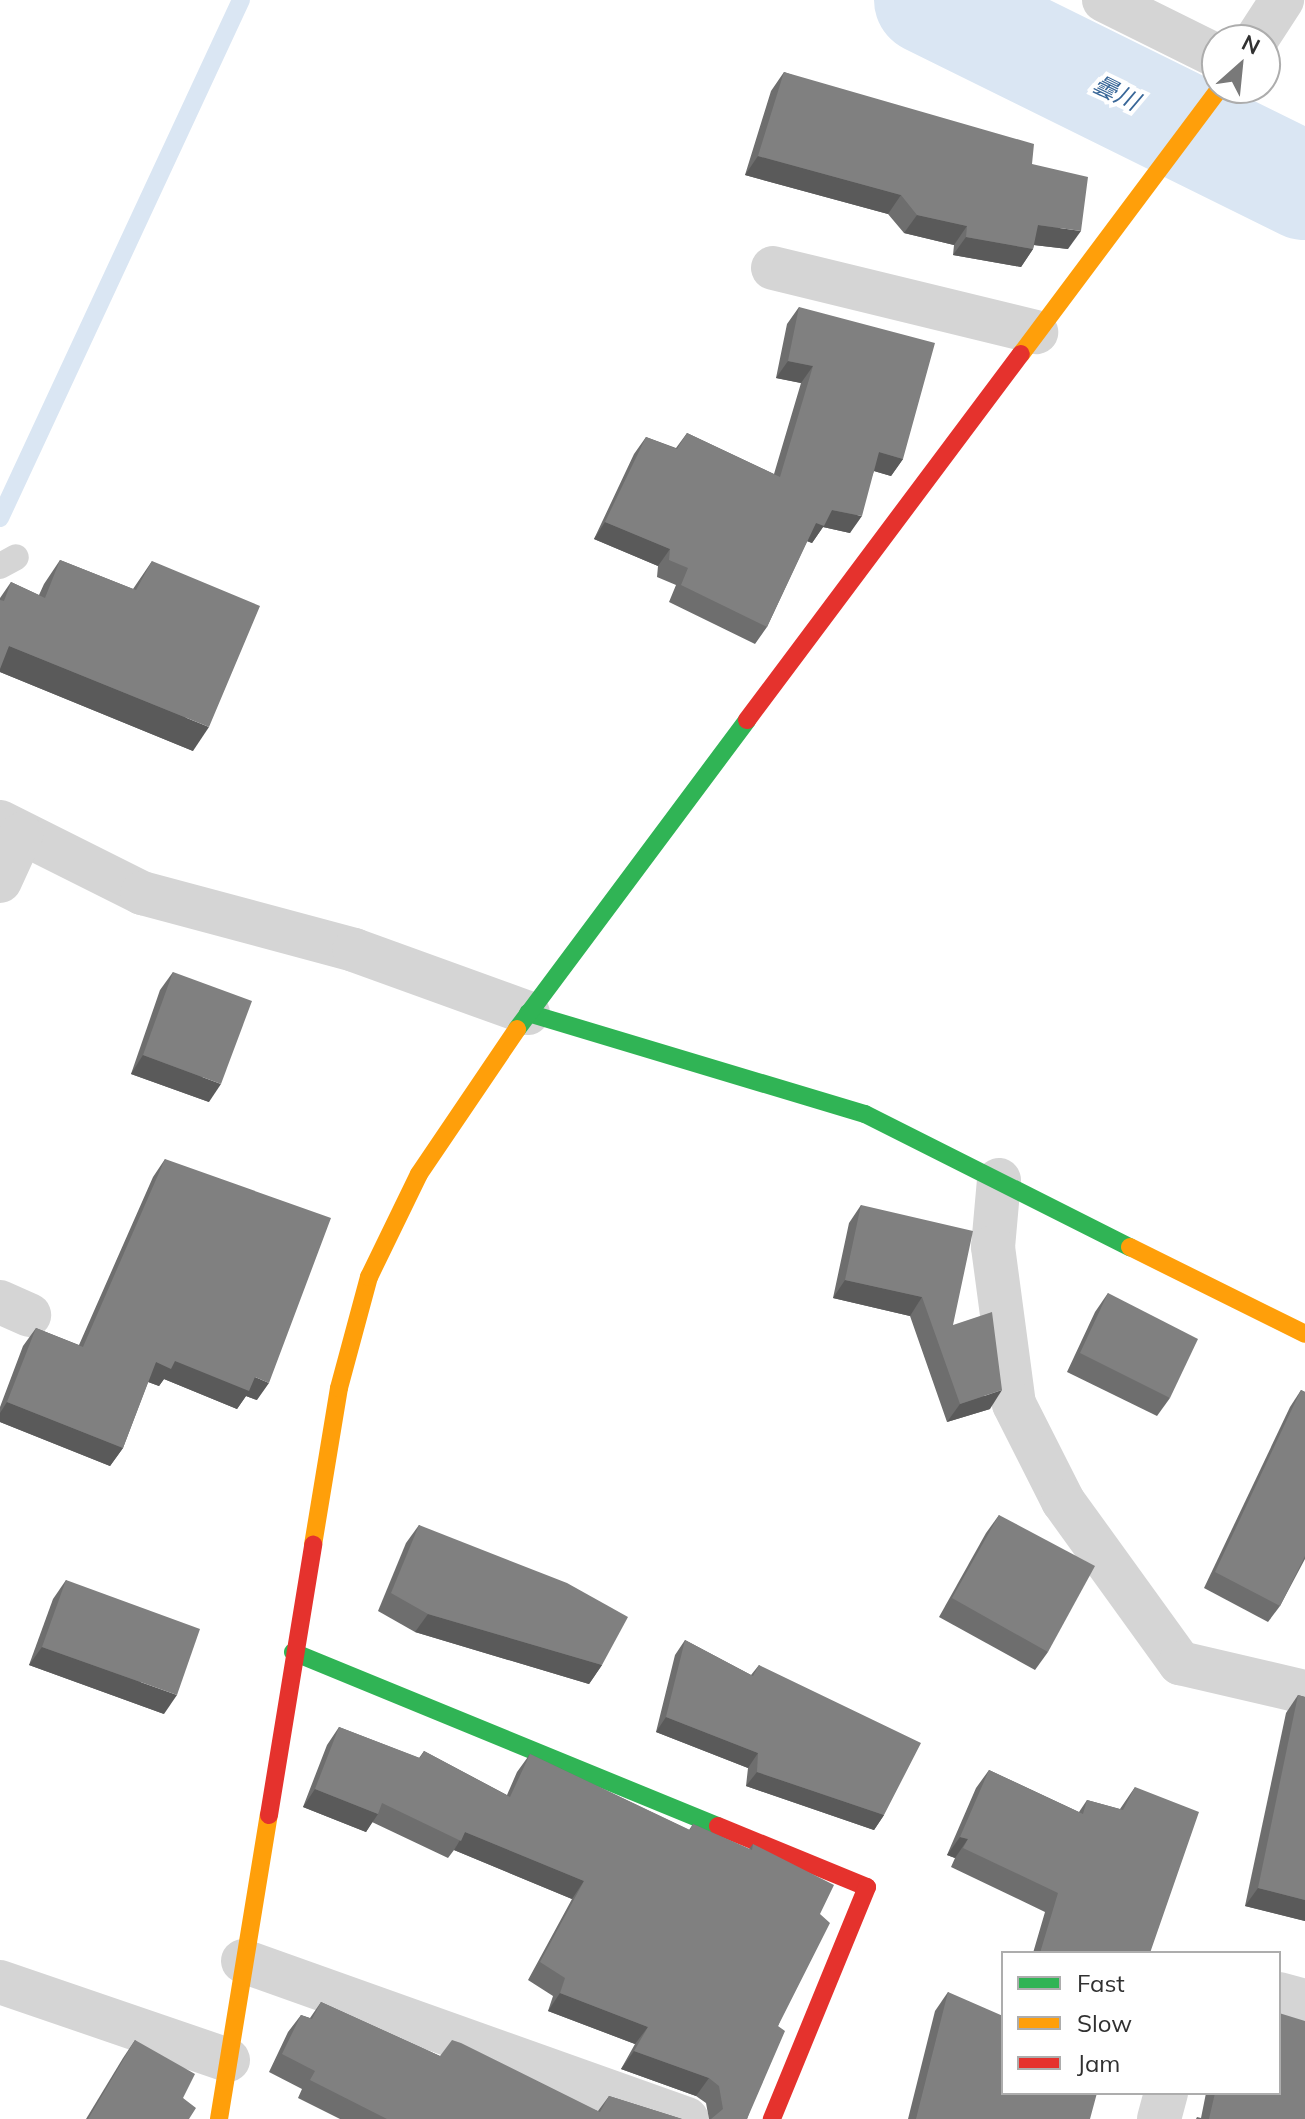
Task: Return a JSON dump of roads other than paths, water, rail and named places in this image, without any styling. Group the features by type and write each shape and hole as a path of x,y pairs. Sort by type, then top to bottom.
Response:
{"street":[{"path":"1104,0 1201,48"},
{"path":"1266,24 1282,0"},
{"path":"219,2119 293,1652 339,1388 369,1277 419,1174 528,1013 1208,104"},
{"path":"773,268 1036,332"},
{"path":"0,881 10,829 142,893 354,950 528,1013 865,1114 1305,1334"},
{"path":"999,1180 993,1247 1014,1404 1063,1501 1180,1663 1305,1692"},
{"path":"293,1652 867,1887 772,2119"},
{"path":"243,1961 687,2119"},
{"path":"0,1982 228,2060"},
{"path":"1281,1995 1305,2001"},
{"path":"1159,2119 1165,2095"}],"waterway":[{"path":"0,518 241,0"},
{"name":"曇川","path":"928,0 1305,186"}]}
